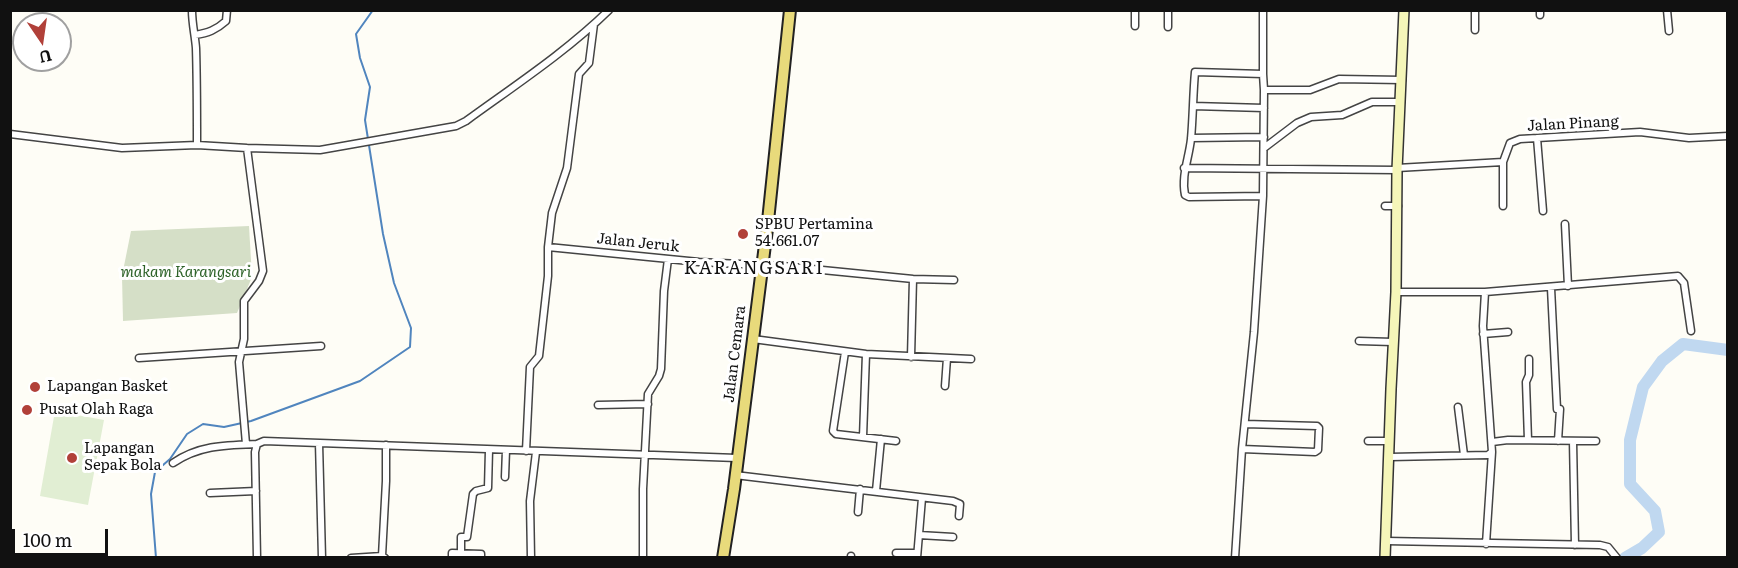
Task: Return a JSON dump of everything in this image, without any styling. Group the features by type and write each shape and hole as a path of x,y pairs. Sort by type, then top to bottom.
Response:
{"main road":[{"name":"Jalan Cemara","path":"723,558 762,266 790,10"},
{"path":"1385,558 1404,10"}],"street":[{"path":"192,10 192,26 195,35 197,145"},
{"path":"195,35 209,33 219,27 226,21 227,10"},
{"path":"10,134 122,148 197,145 320,150 462,124 594,24 609,10"},
{"path":"1135,10 1135,26"},
{"path":"1168,10 1168,27"},
{"path":"1235,558 1263,196 1263,10"},
{"path":"1475,10 1475,30"},
{"path":"1667,10 1669,31"},
{"path":"526,451 530,367 539,356 552,213 567,168 579,74 589,63 594,24"},
{"path":"1263,74 1195,72 1191,138 1184,168 1186,196 1263,196"},
{"path":"1264,90 1310,90 1339,79 1402,80"},
{"path":"1263,148 1297,123 1311,117 1342,115 1371,102 1402,102"},
{"path":"1193,106 1264,108"},
{"name":"Jalan Pinang","path":"1503,162 1512,141 1537,138 1640,132 1689,138 1728,136"},
{"path":"1191,138 1264,137"},
{"path":"1537,138 1543,211"},
{"path":"246,444 238,362 244,339 244,301 259,281 263,271 247,148"},
{"path":"1184,168 1397,169 1503,162 1503,206"},
{"path":"1385,206 1398,206"},
{"path":"1565,224 1568,286"},
{"name":"Jalan Jeruk","path":"548,246 668,259 874,274 913,279 954,280"},
{"path":"643,558 643,489 649,391 661,369 664,291 668,259"},
{"path":"1396,292 1485,292 1678,276 1684,283 1691,331"},
{"path":"911,357 913,279"},
{"path":"1551,288 1557,410 1560,410 1558,441"},
{"path":"1485,292 1483,334 1492,442 1486,544"},
{"path":"1483,334 1508,332"},
{"path":"753,339 866,354 971,359"},
{"path":"1359,341 1394,342"},
{"path":"139,358 321,346"},
{"path":"845,352 832,430 836,434 896,441"},
{"path":"863,438 866,354"},
{"path":"945,386 947,358"},
{"path":"1528,440 1526,382 1529,359"},
{"path":"598,405 648,404"},
{"path":"1458,407 1464,455"},
{"path":"1242,450 1315,452 1318,450 1317,426 1245,424"},
{"path":"876,491 881,439"},
{"path":"1492,442 1508,440 1596,441"},
{"path":"173,463 193,451 208,447 268,441 737,458"},
{"path":"1368,441 1390,441"},
{"path":"1573,441 1575,545"},
{"path":"320,443 322,558"},
{"path":"256,444 257,558"},
{"path":"351,558 383,557 386,445"},
{"path":"461,553 461,537 467,537 473,494 488,488 487,449"},
{"path":"505,477 506,450"},
{"path":"531,558 530,501 536,452"},
{"path":"1390,457 1488,455 1492,452"},
{"path":"735,475 958,502 960,504 959,516"},
{"path":"858,512 860,489"},
{"path":"210,493 256,491"},
{"path":"896,552 917,556 922,498"},
{"path":"919,535 952,537"},
{"path":"1386,541 1600,545 1608,546 1615,555"},
{"path":"452,558 452,553 481,554 481,558"}],"green space":[{"name":"makam Karangsari","path":"249,226 252,277 237,313 123,321 122,276 131,231"},
{"name":"Lapangan Sepak Bola","path":"55,411 104,420 88,505 40,496"}],"waterway":[{"path":"156,558 151,494 155,472 170,459 187,434 203,424 224,427 251,421 360,381 410,347 411,328 394,283 383,234 365,120 370,87 360,58 356,34 373,10"},
{"path":"1625,558 1642,548 1659,532 1655,511 1630,484 1630,440 1643,387 1662,361 1683,344 1728,350"}],"place":[{"name":"SPBU Pertamina 54.661.07","path":"743,234"},
{"name":"Lapangan Basket","path":"35,387"},
{"name":"Pusat Olah Raga","path":"27,410"},
{"name":"Lapangan Sepak Bola","path":"72,458"}],"district":[{"name":"KARANGSARI","path":"754,269"}]}
